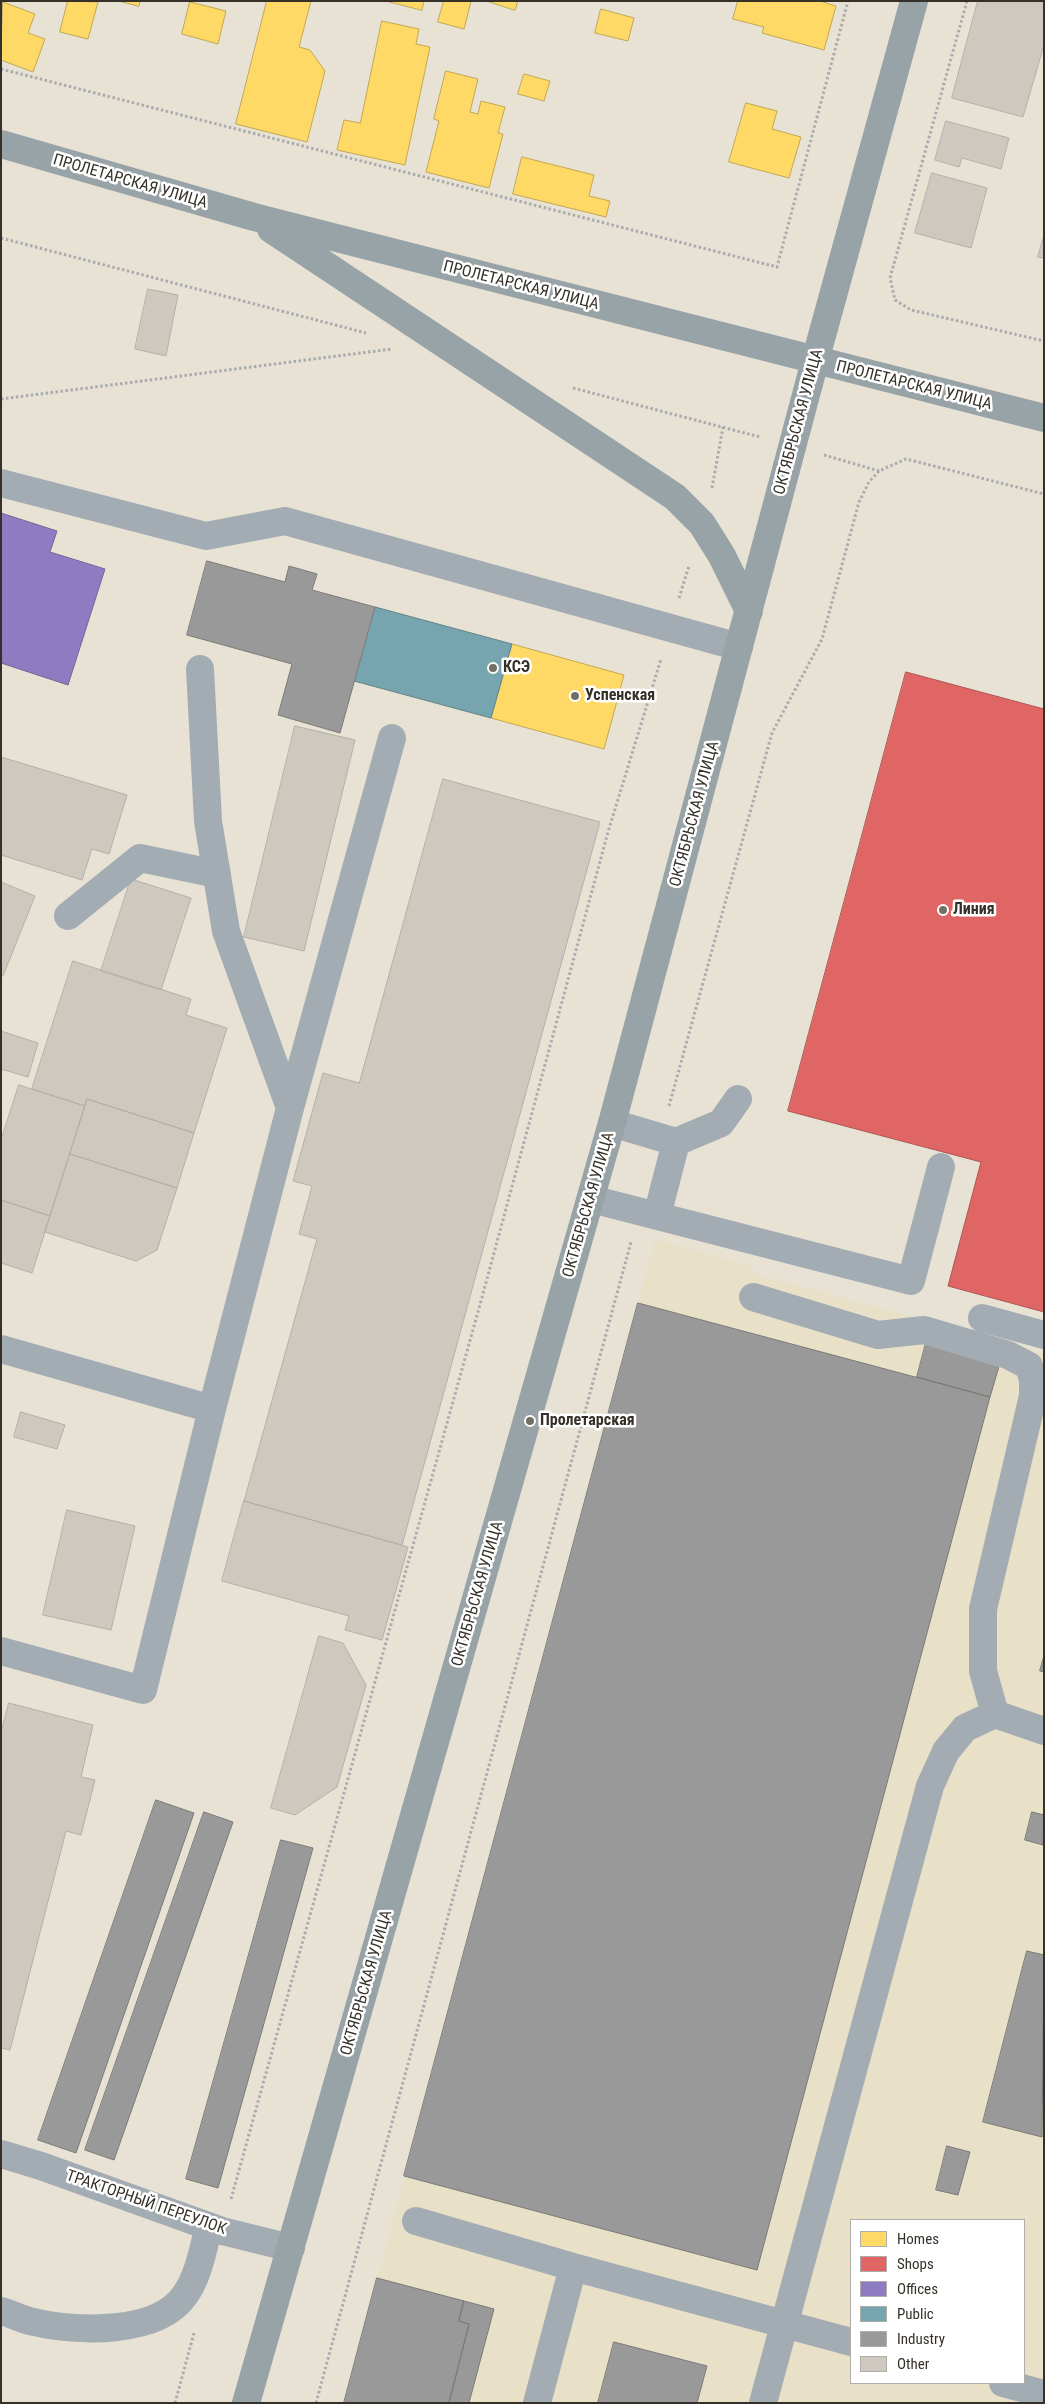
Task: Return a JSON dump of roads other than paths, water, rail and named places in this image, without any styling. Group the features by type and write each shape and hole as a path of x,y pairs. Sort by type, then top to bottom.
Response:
{"main road":[{"name":"ОКТЯБРЬСКАЯ УЛИЦА","path":"246,2403 612,1124 815,361 914,1"},
{"name":"ПРОЛЕТАРСКАЯ УЛИЦА","path":"1,144 254,217 1044,418"},
{"path":"254,217 675,497 702,524 722,556 749,611"}],"street":[{"path":"1,484 206,536 285,521 739,647"},
{"path":"200,669 208,822 226,931 290,1108"},
{"path":"1,1651 143,1690 212,1409 290,1108 392,738"},
{"path":"68,916 140,858 217,874"},
{"path":"612,1124 668,1140 721,1123 738,1099"},
{"path":"648,1213 668,1140"},
{"path":"590,1199 911,1281 941,1166"},
{"path":"753,1297 878,1335 924,1330 1008,1354 1028,1366 1033,1380 1033,1396 983,1609 983,1670 995,1714"},
{"path":"982,1318 1044,1335"},
{"path":"1,1349 212,1409"},
{"path":"764,2403 930,1786 946,1751 965,1728 995,1714 1044,1731"},
{"name":"ТРАКТОРНЫЙ ПЕРЕУЛОК","path":"1,2154 41,2166 215,2229 291,2248"},
{"path":"416,2221 573,2268 850,2342"},
{"path":"1,2311 33,2322 74,2328 127,2326 158,2318 185,2296 197,2274 215,2229"},
{"path":"537,2403 573,2268"},
{"path":"1007,2384 1044,2394"}],"place":[{"name":"КСЭ","path":"493,668"},
{"name":"Успенская","path":"575,696"},
{"name":"Линия","path":"943,910"},
{"name":"Пролетарская","path":"530,1421"}]}
